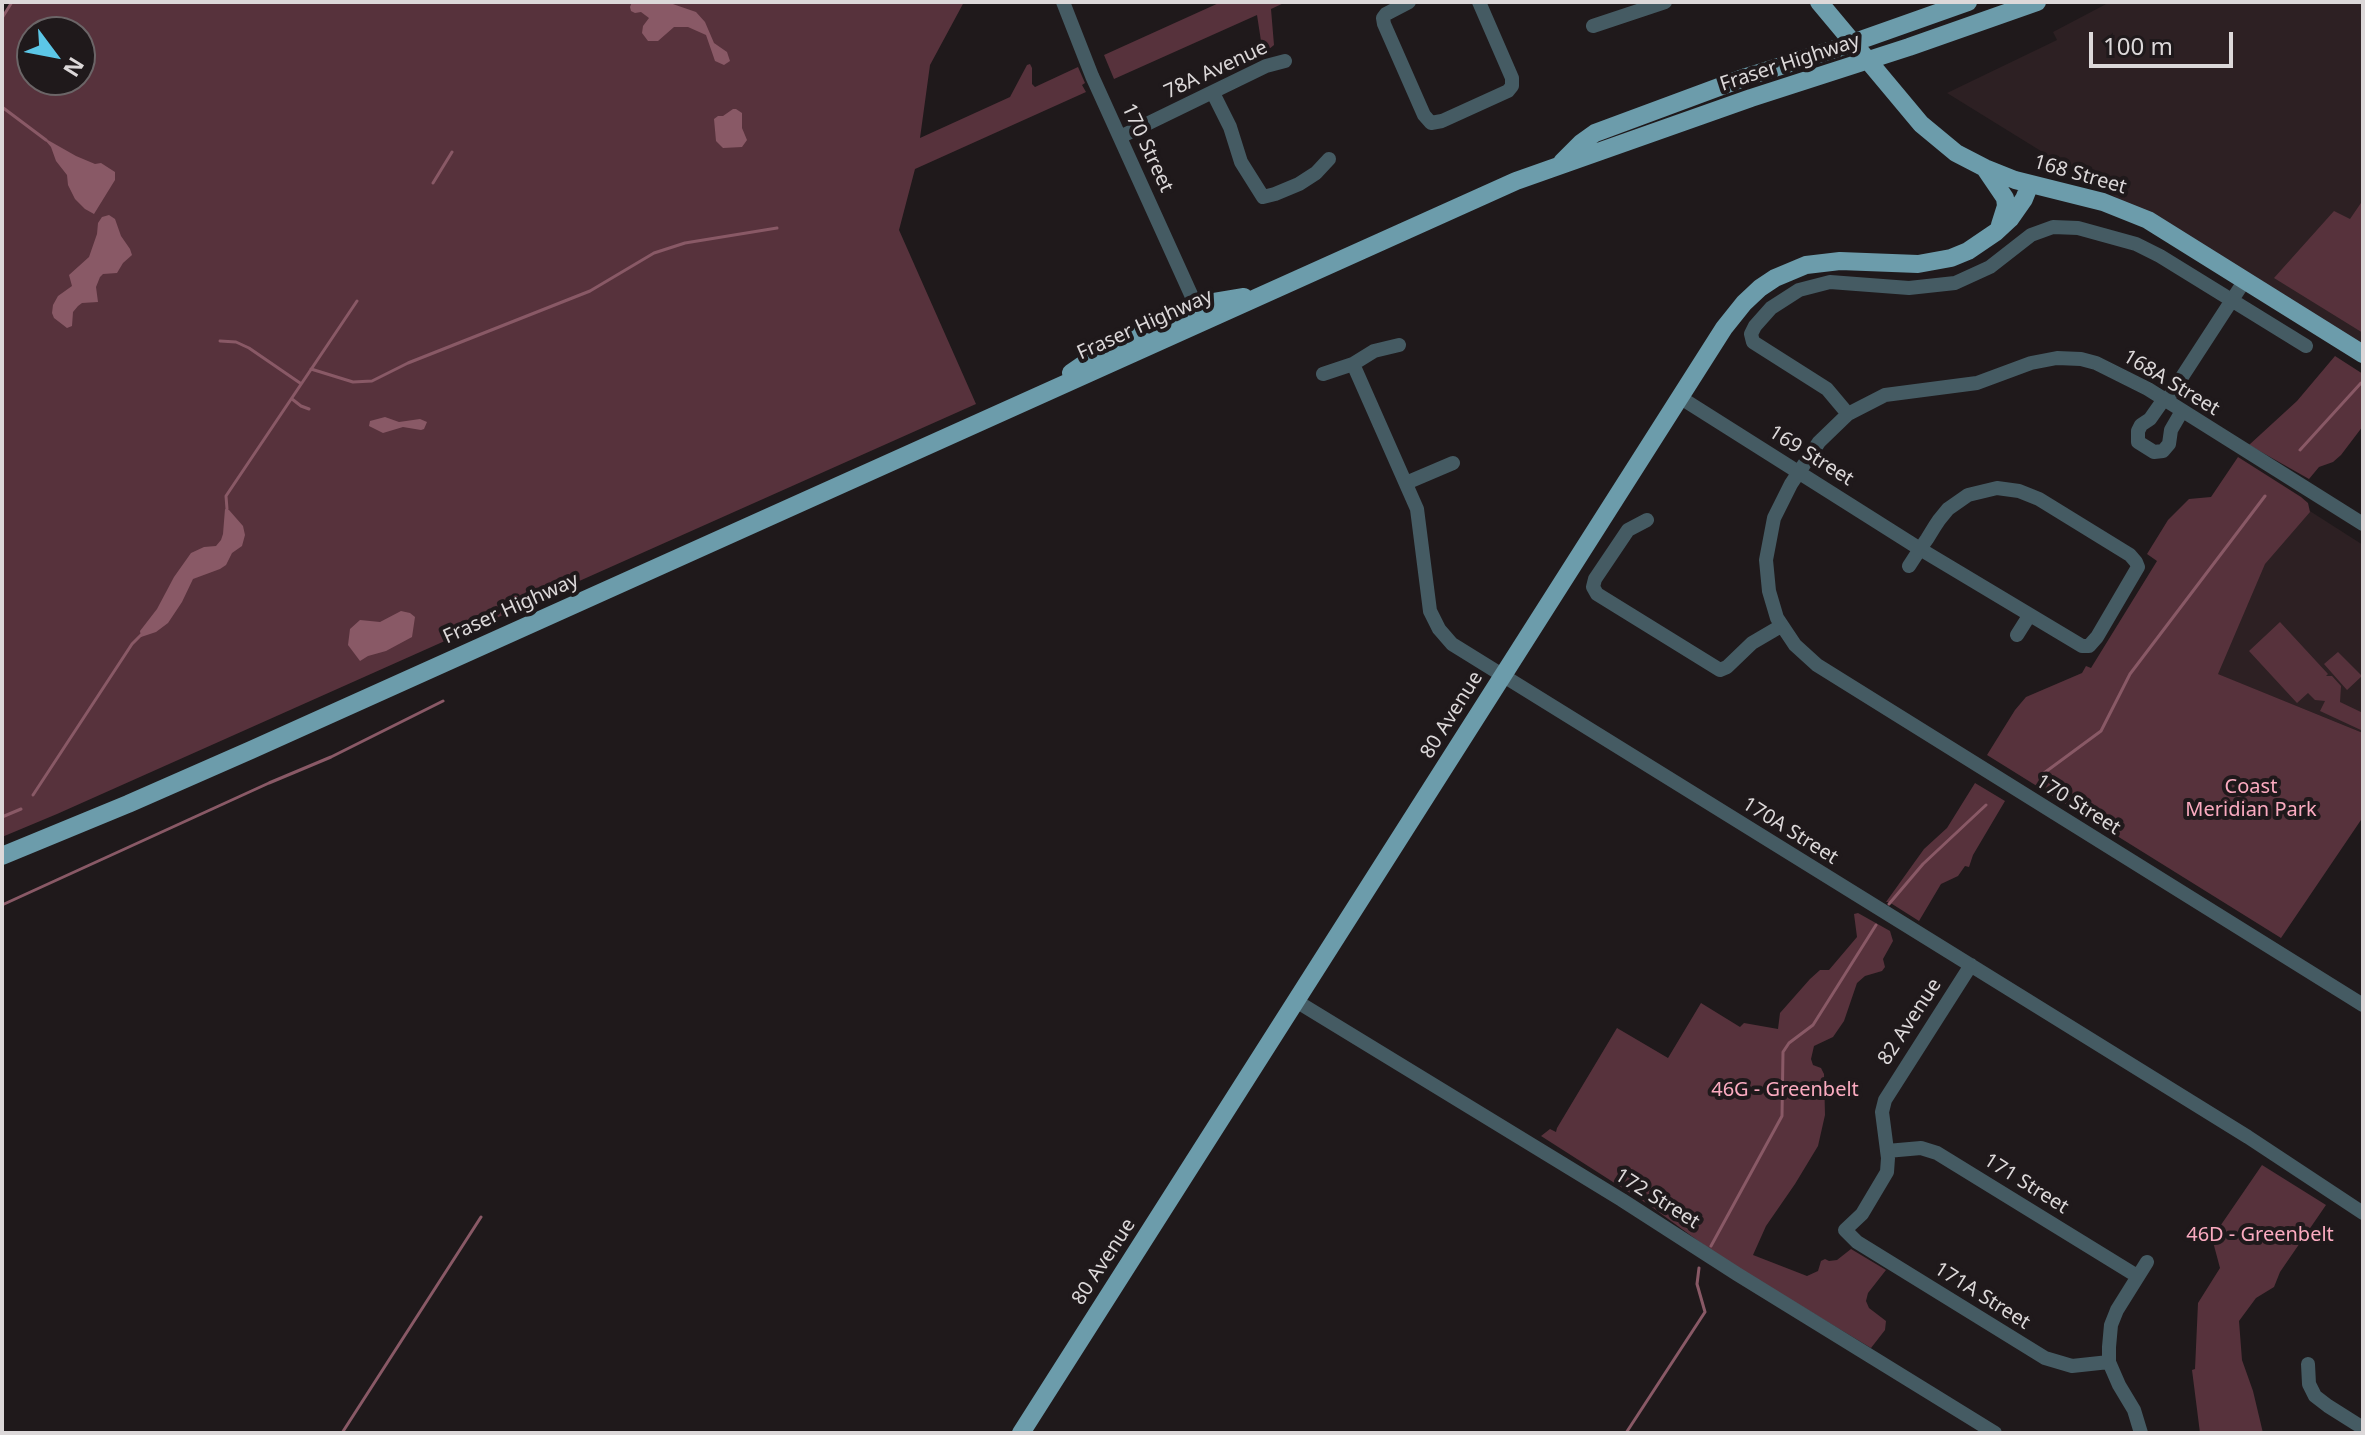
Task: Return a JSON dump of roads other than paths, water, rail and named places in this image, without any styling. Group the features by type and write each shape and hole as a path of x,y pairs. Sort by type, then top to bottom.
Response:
{"main road":[{"name":"Fraser Highway","path":"1557,166 1595,133 1732,82 1968,2"},
{"name":"Fraser Highway","path":"2,856 251,750 1516,181 2037,2"},
{"name":"168 Street","path":"1822,6 1921,124 1944,144 1985,168 2030,184 2103,202 2143,217 2363,354"},
{"path":"1820,54 1826,42 1822,6"},
{"path":"1894,90 1896,60 1909,47"},
{"path":"1985,168 2005,198 2003,221 1996,232"},
{"name":"80 Avenue","path":"1021,1433 1724,328 1744,303 1760,288 1806,265 1824,262 1918,264 1968,251 2010,219 2030,184"},
{"name":"Fraser Highway","path":"1036,397 1100,353 1214,302 1271,293"},
{"path":"1116,363 1119,354 1154,330"}],"street":[{"name":"170 Street","path":"1063,2 1092,76 1198,310"},
{"path":"1409,2 1383,18 1424,115 1431,123 1508,91 1512,86 1512,78 1479,2"},
{"path":"1593,26 1665,2"},
{"name":"78A Avenue","path":"1120,137 1266,66 1285,61"},
{"path":"1213,93 1230,127 1241,162 1263,197 1299,184 1316,173 1329,159"},
{"path":"1848,414 1827,389 1754,343 1751,334 1765,314 1799,290 1830,282 1904,288 1955,283 1998,262 2038,231 2053,227 2072,227 2129,241 2160,256 2306,346"},
{"path":"2182,411 2171,430 2169,444 2163,451 2154,452 2138,442 2141,425 2165,400 2245,280"},
{"path":"1323,374 1353,364 1374,351 1399,345"},
{"name":"168A Street","path":"1798,472 1826,433 1865,403 1885,395 1977,383 2031,363 2057,358 2081,359 2096,363 2165,400 2363,523"},
{"name":"170A Street","path":"1353,364 1418,512 1427,597 1433,619 1452,644 2248,1137 2363,1213"},
{"name":"169 Street","path":"1681,398 1920,549 2076,643 2086,646 2097,637 2135,575 2137,564 2130,555 2039,499 2023,491 2006,488 1982,490 1959,500 1941,517 1920,549"},
{"path":"1406,483 1453,463"},
{"name":"170 Street","path":"1798,472 1777,510 1767,543 1767,575 1774,610 1781,626 1804,654 1828,673 2363,1005"},
{"path":"1647,520 1628,530 1595,579 1593,589 1605,600 1720,670 1727,667 1748,645 1781,626"},
{"path":"1909,566 1920,549"},
{"path":"2017,635 2029,616"},
{"name":"82 Avenue","path":"1845,1230 1862,1214 1883,1182 1888,1165 1882,1116 1885,1100 1971,965"},
{"name":"172 Street","path":"1296,1001 1995,1433"},
{"name":"171 Street","path":"1887,1151 1921,1148 1937,1153 2137,1276"},
{"name":"171A Street","path":"1845,1230 1857,1242 2045,1358 2072,1366 2109,1362"},
{"path":"2141,1433 2134,1410 2109,1362 2109,1335 2113,1318 2147,1262"},
{"path":"2308,1364 2309,1384 2315,1396 2363,1428"}],"waterway":[{"path":"2,18 12,2"},
{"path":"2,107 46,140"},
{"path":"433,183 452,152"},
{"path":"311,369 353,382 372,381 408,363 590,291 654,253 685,243 777,228"},
{"path":"227,509 226,496 357,301"},
{"path":"220,341 236,342 249,348 300,383"},
{"path":"2300,450 2361,383"},
{"path":"292,399 309,409"},
{"path":"2044,773 2101,731 2130,674 2265,496"},
{"path":"33,795 132,644 141,635"},
{"path":"2,905 331,757 443,701"},
{"path":"1889,904 1923,864 1986,805"},
{"path":"2,817 21,809"},
{"path":"1711,1246 1782,1116 1783,1052 1789,1043 1813,1025 1876,925"},
{"path":"342,1433 481,1217"},
{"path":"1626,1433 1705,1312 1697,1284 1699,1268"}],"park label":[{"name":"Coast Meridian Park","path":"2251,798"},
{"name":"46G - Greenbelt","path":"1785,1090"},
{"name":"46D - Greenbelt","path":"2260,1235"}]}
